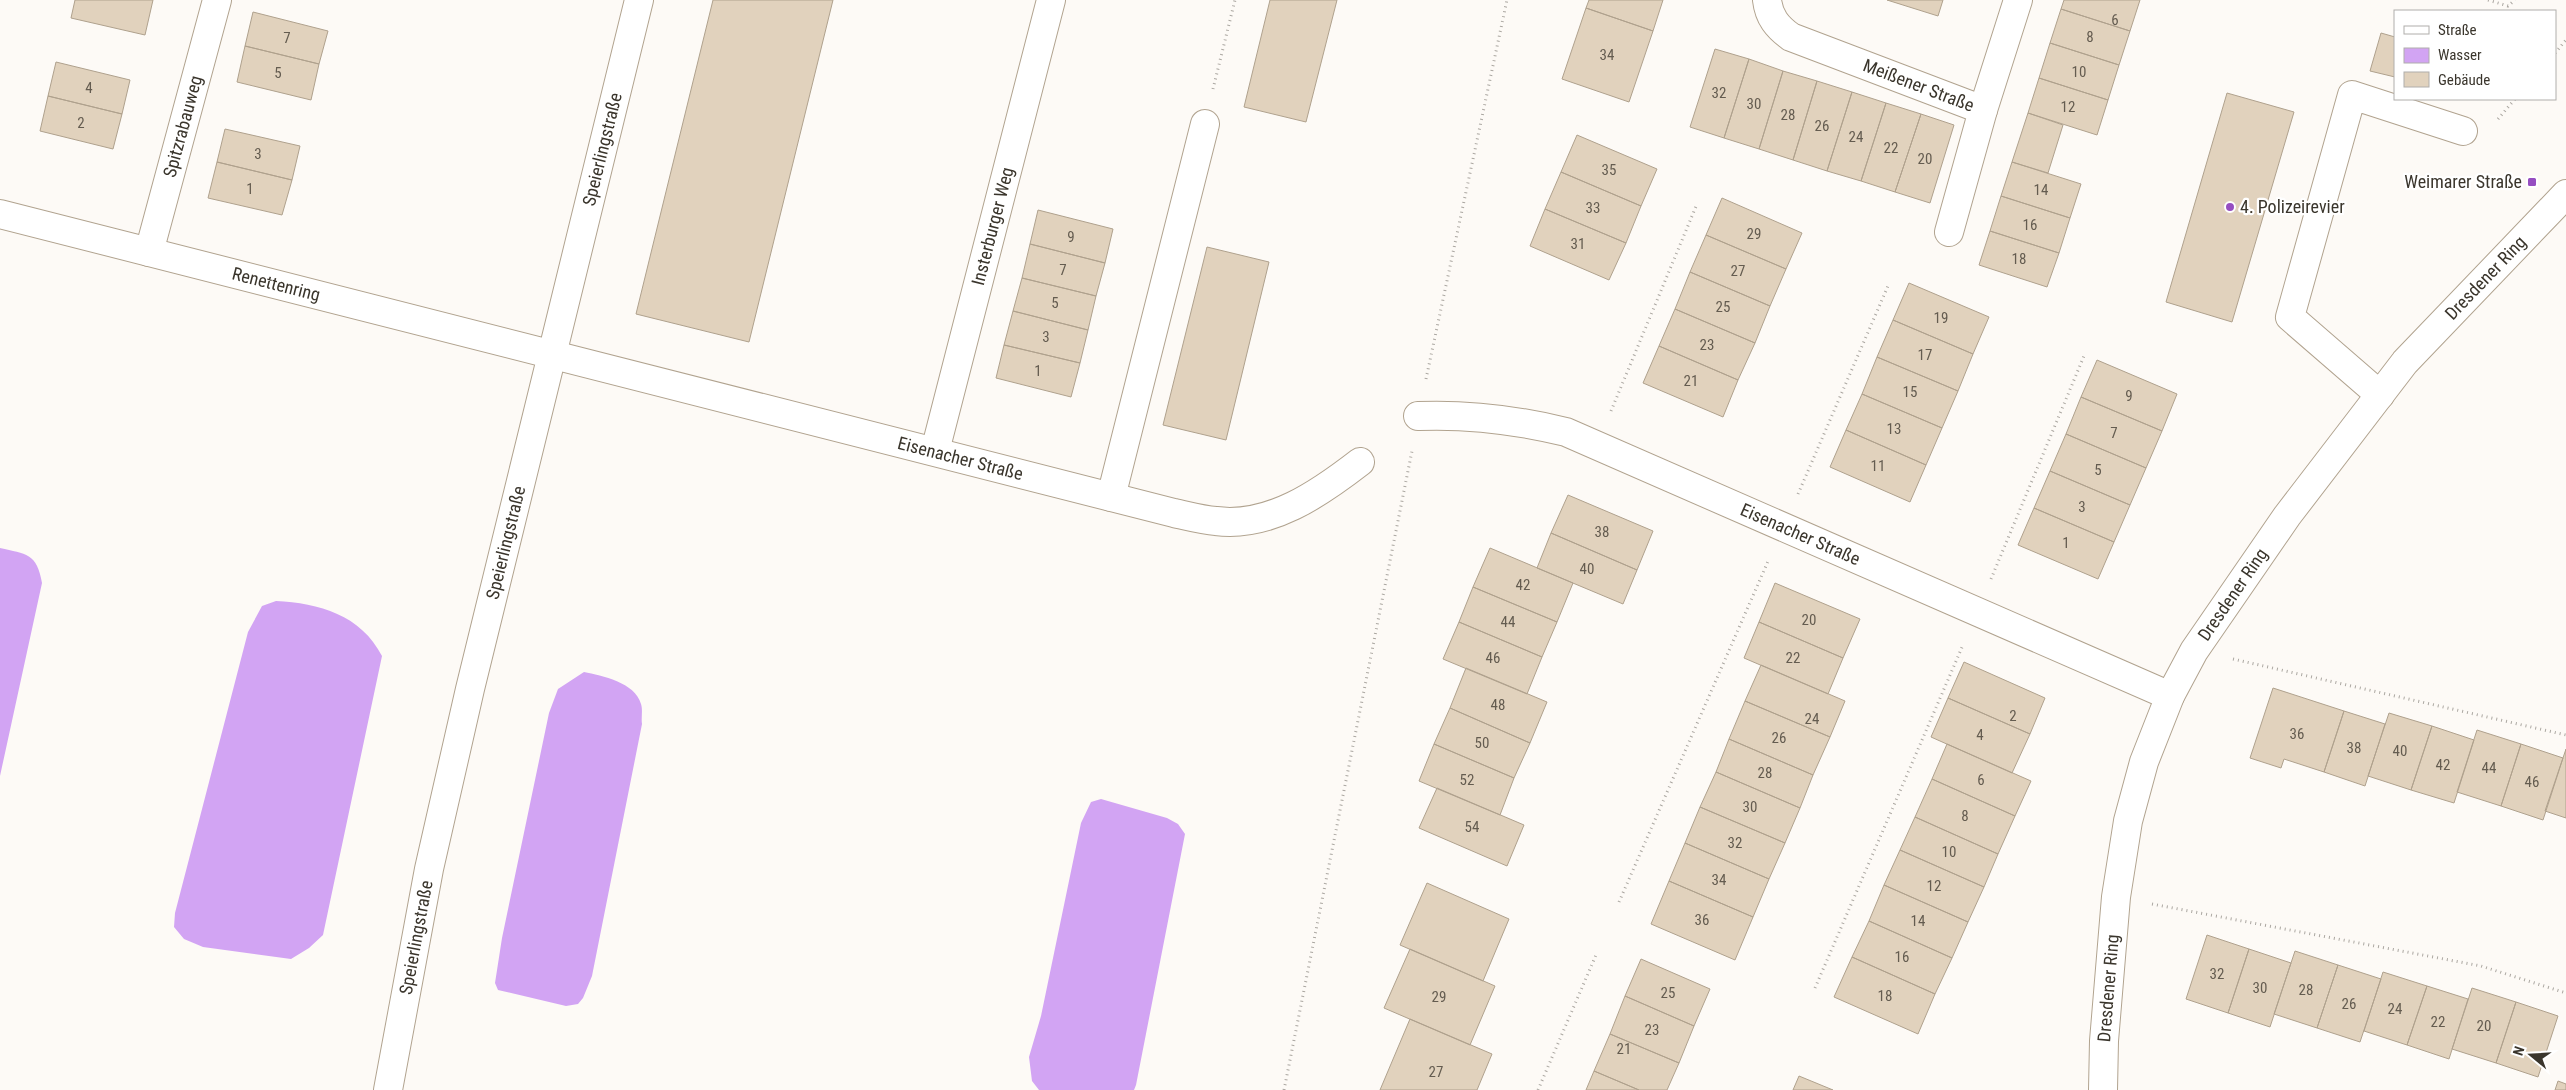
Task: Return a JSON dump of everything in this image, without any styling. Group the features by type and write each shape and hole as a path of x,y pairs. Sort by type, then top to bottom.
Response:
{"street":[{"name":"Spitzrabauweg","path":"149,252 217,0"},
{"name":"Speierlingstraße","path":"388,1090 429,869 470,689 639,0"},
{"name":"Insterburger Weg","path":"935,450 1051,0"},
{"name":"Meißener Straße","path":"1767,0 1776,26 1791,37 1983,110 2018,0"},
{"path":"2380,395 2290,317 2352,95 2464,131"},
{"path":"1949,232 1983,110"},
{"path":"1111,497 1205,124"},
{"name":"Dresdener Ring","path":"2103,1090 2104,1041 2116,897 2132,804 2144,762 2170,696 2194,651 2287,516 2405,362 2566,194"},
{"name":"Renettenring","path":"0,214 551,355"},
{"name":"Eisenacher Straße","path":"551,355 935,450 1174,513 1218,522 1261,518 1302,502 1360,462"},
{"name":"Eisenacher Straße","path":"1418,416 1467,416 1526,422 1566,432 1598,444 2170,696"}],"path":[{"path":"1205,124 1235,0"},
{"path":"1284,1090 1418,416 1507,0"},
{"path":"2488,0 2508,6 2515,0"},
{"path":"2556,52 2566,40"},
{"path":"1598,444 1697,204"},
{"path":"1620,902 1888,286"},
{"path":"1815,988 1977,612 2084,356"},
{"path":"2194,651 2566,735"},
{"path":"2116,897 2481,966 2566,992"},
{"path":"1538,1090 1596,955"}],"water":[{"path":"0,548 29,556 37,566 42,583 0,776"},
{"path":"276,601 323,608 351,621 363,630 382,656 323,935 309,948 291,959 203,947 184,939 174,927 175,913 248,632 262,606"},
{"path":"584,672 617,681 632,690 638,696 641,704 642,724 592,976 583,998 578,1004 566,1006 498,990 495,983 502,938 549,713 558,689"},
{"path":"1101,799 1167,818 1178,824 1185,834 1136,1085 1134,1090 1039,1090 1032,1081 1029,1057 1041,1016 1081,823 1091,802"}],"building":[{"path":"75,0 153,0 145,35 71,18"},
{"path":"713,0 833,0 749,342 636,314"},
{"path":"1270,0 1337,0 1306,122 1244,107"},
{"path":"1589,0 1663,0 1653,31 1586,8"},
{"path":"1887,0 1943,0 1938,16"},
{"path":"2064,0 2140,0 2130,31 2061,9"},
{"path":"1586,8 1653,31 1629,102 1562,79"},
{"path":"2061,9 2130,31 2119,65 2050,43"},
{"path":"253,12 328,31 319,64 245,46"},
{"path":"2381,33 2394,37 2394,77 2370,71"},
{"path":"2050,43 2119,65 2108,100 2039,78"},
{"path":"245,46 319,64 311,100 237,82"},
{"path":"1715,49 1749,59 1724,138 1690,127"},
{"path":"1749,59 1783,71 1759,149 1724,138"},
{"path":"56,62 130,80 122,114 48,96"},
{"path":"1783,71 1817,81 1793,160 1759,149"},
{"path":"2039,78 2108,100 2097,135 2028,113"},
{"path":"1817,81 1852,92 1827,171 1793,160"},
{"path":"1852,92 1886,103 1861,181 1827,171"},
{"name":"4. Polizeirevier","path":"2227,93 2294,112 2232,322 2166,302"},
{"path":"48,96 122,114 113,149 40,131"},
{"path":"1886,103 1921,114 1895,192 1861,181"},
{"path":"2028,113 2063,125 2048,173 2012,162"},
{"path":"1921,114 1954,125 1930,203 1895,192"},
{"path":"225,129 300,146 292,180 217,162"},
{"path":"1577,135 1657,169 1641,206 1561,172"},
{"path":"217,162 292,180 282,215 208,198"},
{"path":"2012,162 2081,184 2070,218 2001,196"},
{"path":"1561,172 1641,206 1626,243 1545,209"},
{"path":"2001,196 2070,218 2059,253 1990,231"},
{"path":"1722,198 1802,233 1786,269 1706,235"},
{"path":"1545,209 1626,243 1609,280 1530,246"},
{"path":"1038,210 1113,229 1105,263 1030,244"},
{"path":"1990,231 2059,253 2047,287 1979,265"},
{"path":"1706,235 1786,269 1770,306 1690,272"},
{"path":"1030,244 1105,263 1096,296 1022,278"},
{"path":"1207,247 1269,262 1226,440 1163,425"},
{"path":"1690,272 1770,306 1755,343 1675,309"},
{"path":"1022,278 1096,296 1088,330 1013,311"},
{"path":"1909,283 1989,317 1973,354 1893,320"},
{"path":"1675,309 1755,343 1738,380 1659,346"},
{"path":"1013,311 1088,330 1080,363 1004,345"},
{"path":"1893,320 1973,354 1958,391 1877,357"},
{"path":"1004,345 1080,363 1071,397 996,378"},
{"path":"1659,346 1738,380 1723,417 1643,383"},
{"path":"1877,357 1958,391 1942,428 1862,394"},
{"path":"2097,360 2177,394 2162,431 2081,397"},
{"path":"1862,394 1942,428 1926,465 1846,430"},
{"path":"2081,397 2162,431 2146,468 2066,434"},
{"path":"1846,430 1926,465 1910,502 1830,467"},
{"path":"2066,434 2146,468 2130,505 2050,471"},
{"path":"2050,471 2130,505 2114,542 2034,508"},
{"path":"1568,495 1653,531 1637,570 1551,533"},
{"path":"2034,508 2114,542 2098,579 2018,545"},
{"path":"1551,533 1637,570 1623,604 1537,568"},
{"path":"1490,548 1573,583 1557,622 1473,587"},
{"path":"1775,583 1860,619 1843,658 1759,622"},
{"path":"1473,587 1557,622 1542,657 1459,622"},
{"path":"1459,622 1542,657 1527,694 1443,659"},
{"path":"1759,622 1843,658 1828,694 1744,658"},
{"path":"1964,662 2045,698 2030,734 1948,698"},
{"path":"1761,665 1845,701 1830,737 1745,701"},
{"path":"1466,668 1547,702 1530,743 1450,708"},
{"path":"2273,688 2344,711 2324,772 2284,759 2281,768 2250,758"},
{"path":"1948,698 2030,734 2012,773 1931,737"},
{"path":"1745,701 1830,737 1813,775 1729,739"},
{"path":"1450,708 1530,743 1514,778 1434,744"},
{"path":"2344,711 2385,724 2365,786 2324,772"},
{"path":"2389,713 2432,726 2411,790 2368,776"},
{"path":"2432,726 2474,740 2454,803 2411,790"},
{"path":"2477,730 2521,744 2501,806 2457,792"},
{"path":"1729,739 1813,775 1800,808 1716,772"},
{"path":"1434,744 1514,778 1500,815 1419,781"},
{"path":"1947,744 2031,781 2015,816 1932,779"},
{"path":"2521,744 2563,758 2543,820 2501,806"},
{"path":"2566,749 2566,818 2545,811"},
{"path":"1716,772 1800,808 1785,843 1700,807"},
{"path":"1932,779 2015,816 1998,854 1915,817"},
{"path":"1437,788 1524,825 1507,866 1419,828"},
{"path":"1700,807 1785,843 1769,879 1685,843"},
{"path":"1915,817 1998,854 1984,887 1900,850"},
{"path":"1685,843 1769,879 1753,917 1669,881"},
{"path":"1900,850 1984,887 1968,922 1884,885"},
{"path":"1669,881 1753,917 1735,960 1651,924"},
{"path":"1427,883 1509,919 1483,981 1400,945"},
{"path":"1884,885 1968,922 1952,958 1869,921"},
{"path":"1869,921 1952,958 1935,994 1852,957"},
{"path":"2207,935 2249,949 2228,1013 2186,999"},
{"path":"1410,949 1495,986 1470,1045 1384,1008"},
{"path":"2249,949 2291,963 2270,1027 2228,1013"},
{"path":"2295,951 2338,965 2317,1028 2274,1014"},
{"path":"1852,957 1935,994 1918,1034 1834,997"},
{"path":"1641,959 1710,989 1694,1026 1625,996"},
{"path":"2338,965 2381,979 2360,1042 2317,1028"},
{"path":"2383,972 2427,986 2407,1045 2364,1031"},
{"path":"2427,986 2468,999 2449,1059 2407,1045"},
{"path":"2472,988 2516,1002 2496,1063 2452,1049"},
{"path":"1625,996 1694,1026 1679,1063 1610,1034"},
{"path":"2516,1002 2558,1016 2538,1077 2496,1063"},
{"path":"1410,1019 1492,1054 1477,1090 1380,1090"},
{"path":"1610,1034 1679,1063 1667,1090 1639,1090 1594,1071"},
{"path":"1594,1071 1639,1090 1586,1090"},
{"path":"1799,1076 1833,1090 1793,1090"},
{"path":"2558,1081 2566,1084 2566,1090 2555,1090"}],"place":[{"name":"Weimarer Straße","path":"2532,182"},
{"name":"4. Polizeirevier","path":"2230,207"}]}
